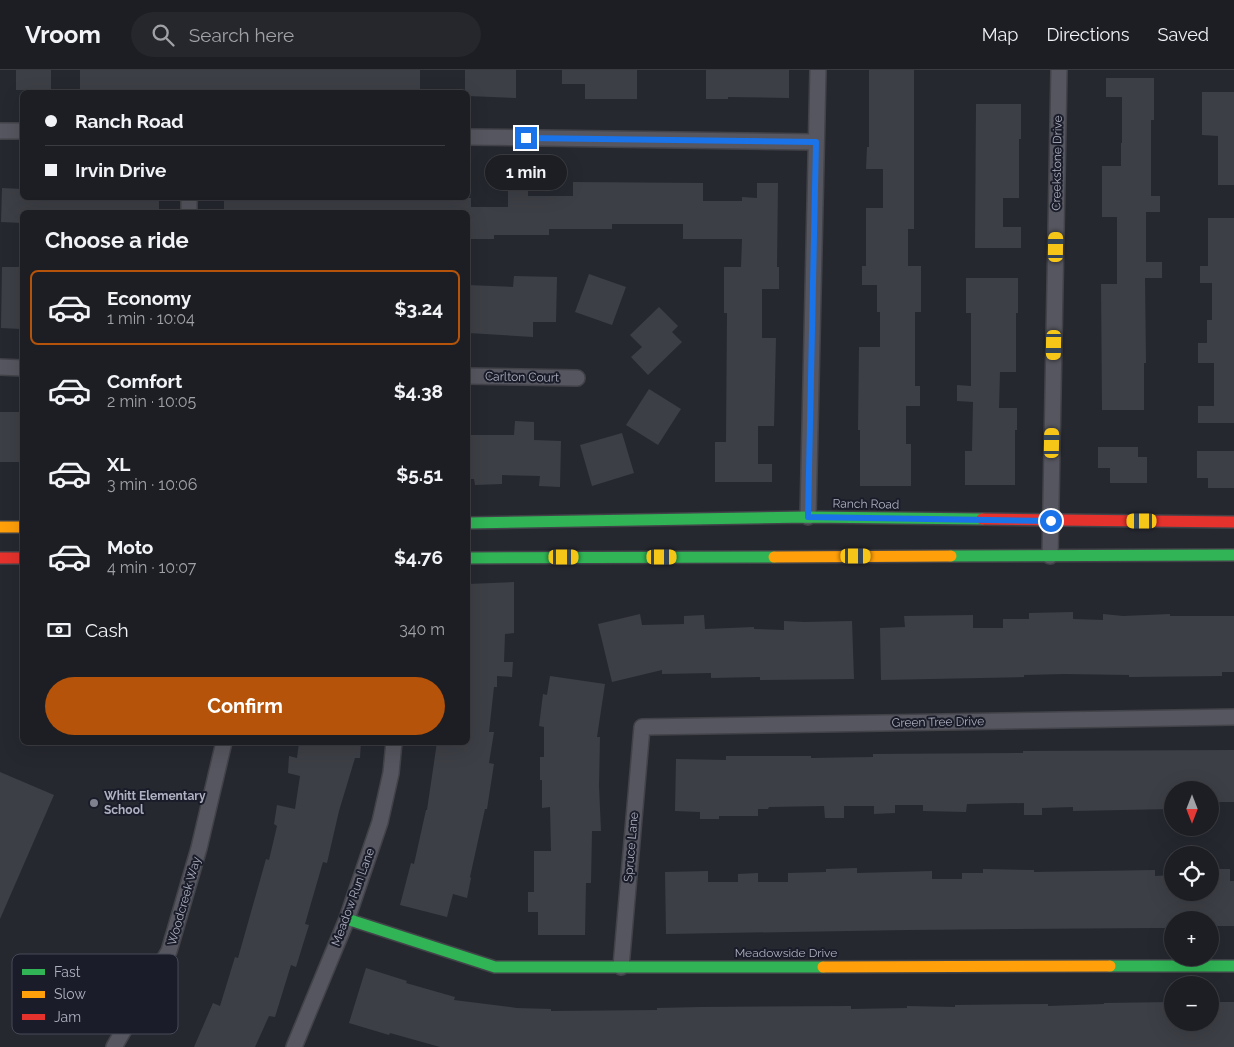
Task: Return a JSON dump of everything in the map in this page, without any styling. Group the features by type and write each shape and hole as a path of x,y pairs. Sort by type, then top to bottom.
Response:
{"main road":[{"name":"Ranch Road","path":"470,523 808,517 1234,522"},
{"path":"0,527 20,527"},
{"path":"470,558 1234,555"},
{"path":"0,558 20,558"},
{"name":"Meadowside Drive","path":"346,919 495,967 1234,966"}],"street":[{"path":"808,517 818,70"},
{"name":"Creekstone Drive","path":"1050,556 1059,70"},
{"path":"0,131 20,131"},
{"path":"470,137 816,142"},
{"path":"0,367 20,368"},
{"name":"Carlton Court","path":"470,376 577,378"},
{"name":"Green Tree Drive","path":"642,727 1234,717"},
{"name":"Spruce Lane","path":"621,967 642,727"},
{"name":"Woodcreek Way","path":"167,954 199,848 223,745"},
{"name":"Meadow Run Lane","path":"294,1047 346,919 380,822 391,773 394,745"},
{"name":"Woodcreek Way","path":"114,1047 121,1034"}],"building":[{"path":"16,70 51,70 51,90 16,90"},
{"path":"80,70 420,70 420,90 80,90"},
{"path":"465,70 516,70 516,98 470,96 470,90 465,90"},
{"path":"562,70 637,70 637,99 585,99 585,84 562,84"},
{"path":"706,70 789,70 789,98 728,97 728,99 706,99"},
{"path":"869,70 914,70 914,229 908,229 908,266 921,266 921,312 915,312 915,386 920,386 920,406 906,406 906,444 911,444 911,486 860,486 860,430 858,430 859,347 880,347 880,312 877,312 877,285 862,285 862,266 866,266 866,208 883,208 883,169 866,169 867,147 869,147"},
{"path":"1106,78 1154,78 1154,120 1151,120 1151,196 1160,196 1160,212 1146,212 1146,262 1162,262 1162,278 1145,278 1146,363 1144,363 1144,410 1102,410 1101,284 1117,284 1117,217 1102,217 1102,166 1121,166 1122,143 1122,97 1106,97"},
{"path":"1202,92 1234,92 1234,185 1218,185 1218,136 1202,135"},
{"path":"976,104 1021,104 1019,198 1003,198 1003,227 1021,227 1021,248 975,248"},
{"path":"508,179 528,179 528,196 573,196 573,182 703,183 703,201 742,201 742,197 757,198 757,183 778,183 777,267 779,267 779,289 762,289 762,338 776,338 774,426 758,426 758,464 772,464 772,482 715,482 715,442 726,442 727,313 724,313 724,267 741,267 742,239 683,239 683,224 612,224 612,229 549,229 549,235 494,235 494,239 470,239 470,210 224,210 224,200 470,200 471,198 471,207 508,207"},
{"path":"2,188 20,189 20,200 159,200 159,210 20,210 20,223 1,222"},
{"path":"1208,218 1234,218 1234,423 1198,423 1198,406 1214,406 1214,363 1198,363 1198,343 1207,343 1207,320 1212,320 1212,283 1200,283 1200,266 1208,266"},
{"path":"2,267 20,267 20,329 1,328"},
{"path":"589,274 626,287 612,325 575,312"},
{"path":"514,276 557,277 556,322 533,322 533,337 470,333 470,285 513,287"},
{"path":"966,278 1018,278 1016,372 1000,372 999,408 1017,408 1015,485 965,485 965,451 972,451 973,402 957,401 957,385 971,386 971,313 966,313"},
{"path":"659,307 678,326 672,332 682,342 648,375 631,357 642,347 630,335"},
{"path":"649,389 681,409 658,445 626,425"},
{"path":"0,412 20,412 20,462 0,462"},
{"path":"515,421 534,422 534,440 561,441 560,487 539,486 540,476 502,475 502,484 475,485 474,479 470,479 470,435 514,435"},
{"path":"622,433 634,473 592,486 580,445"},
{"path":"1098,447 1138,447 1138,457 1147,457 1147,483 1110,483 1110,468 1098,468"},
{"path":"1197,451 1234,451 1234,488 1208,488 1208,478 1197,478"},
{"path":"514,582 514,633 505,634 504,662 513,662 512,677 497,676 497,687 494,687 489,732 494,732 489,763 494,764 487,809 485,809 467,898 453,894 447,917 400,905 411,863 414,864 427,810 437,745 470,745 470,584"},
{"path":"1073,612 1073,619 1103,620 1103,614 1123,616 1170,614 1170,616 1234,616 1234,672 1222,672 1222,676 1129,677 1129,675 1065,674 1024,675 1024,677 881,680 880,628 905,627 904,616 973,615 973,628 1003,628 1003,619 1029,619 1029,613"},
{"path":"640,614 642,625 684,624 684,616 704,615 705,629 754,627 754,629 784,630 784,621 852,621 854,679 760,680 760,677 711,678 711,673 662,674 662,670 612,682 598,624"},
{"path":"550,676 605,684 597,737 600,737 599,786 601,831 592,831 591,883 586,883 585,935 538,935 538,912 528,912 528,892 534,892 534,851 551,851 550,807 542,808 542,780 540,780 540,757 544,757 544,727 539,726 543,694 547,695"},
{"path":"299,745 361,745 360,758 355,758 339,811 327,863 323,862 305,924 309,925 296,967 291,965 275,1017 269,1016 255,1047 194,1047 213,1003 220,1006 235,957 238,958 266,859 269,860 277,826 274,824 277,805 295,809 300,776 288,773 289,756 297,758"},
{"path":"1234,750 1234,802 1219,802 1219,781 1164,781 1164,809 1073,811 1073,807 1042,808 1042,815 1024,815 1024,803 967,804 966,812 923,811 923,805 895,805 895,813 874,814 874,806 844,806 844,818 825,818 824,806 769,807 768,809 758,809 758,816 719,816 719,819 700,819 700,812 675,811 676,759 726,760 726,756 873,757 873,754 1023,753 1023,751"},
{"path":"0,772 54,795 0,919"},
{"path":"857,868 857,873 932,871 932,879 962,879 962,873 983,873 983,869 1034,870 1034,872 1155,870 1155,876 1164,875 1164,901 1219,901 1219,869 1230,869 1230,881 1234,881 1234,926 1219,926 1219,911 1164,911 1164,928 666,934 665,872 708,871 708,882 738,882 738,874 758,873 758,882 788,882 788,873 826,872 826,869"},
{"path":"366,968 407,981 406,983 455,997 454,1000 517,1008 551,1009 551,1011 851,1006 851,1009 907,1008 907,1006 955,1007 955,1005 1048,1004 1048,1006 1164,1002 1164,1031 1219,1031 1219,1002 1234,1002 1234,1047 440,1047 349,1023"}],"traffic: fast":[{"path":"470,523 808,517 982,519"},
{"path":"951,556 1234,555"},
{"path":"470,558 774,557"},
{"path":"347,919 495,967 823,967"},
{"path":"1110,966 1234,966"}],"traffic: slow":[{"path":"0,527 20,527"},
{"path":"774,557 951,556"},
{"path":"823,967 1110,966"}],"traffic: jam":[{"path":"982,519 1234,522"},
{"path":"0,558 20,558"}],"place":[{"name":"Whitt Elementary School","path":"94,803"}],"route":[{"path":"526,138 816,142 808,517 1051,521"}]}
